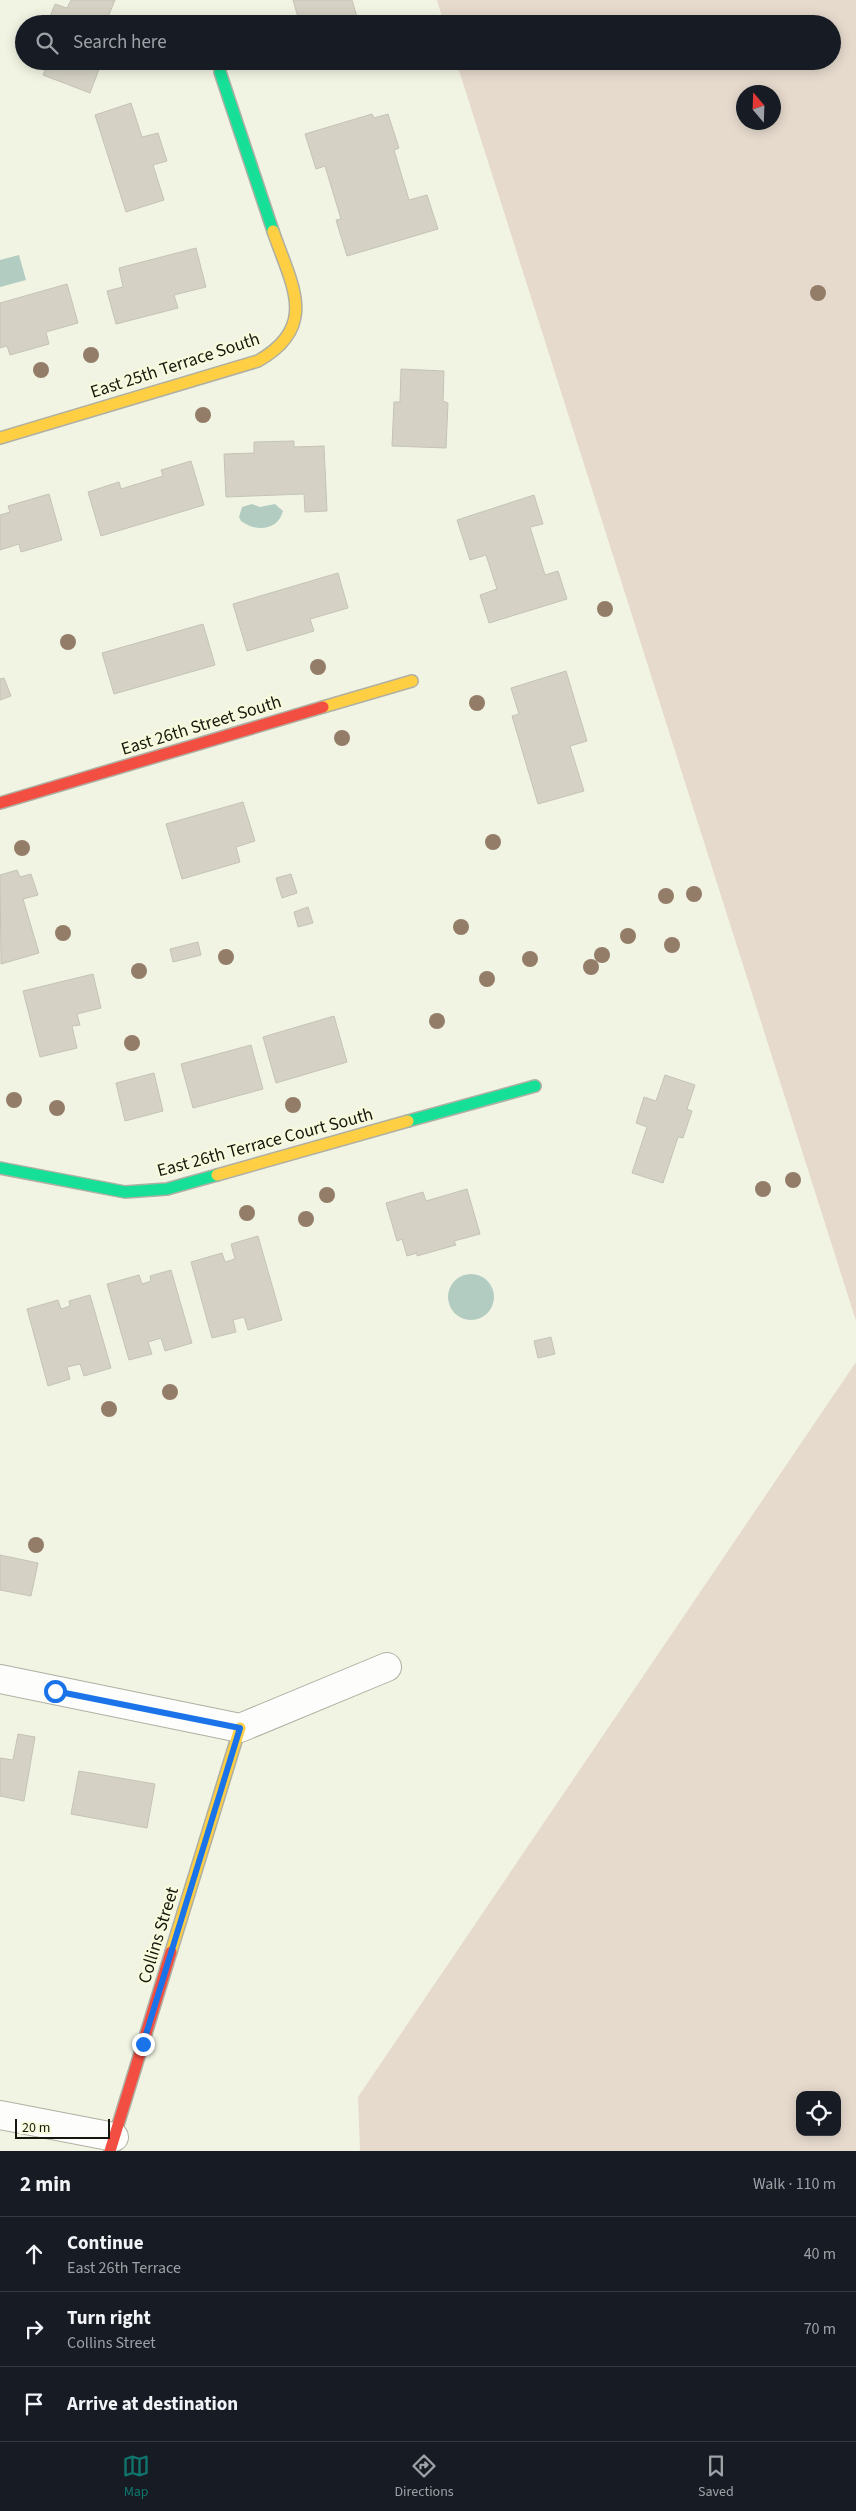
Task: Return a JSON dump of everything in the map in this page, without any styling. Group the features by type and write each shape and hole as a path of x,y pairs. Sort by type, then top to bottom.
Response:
{"street":[{"name":"East 25th Terrace South","path":"0,438 258,361 280,349 295,326 297,303 220,72"},
{"name":"East 26th Street South","path":"0,803 412,681"},
{"name":"East 26th Terrace Court South","path":"0,1168 125,1192 167,1189 535,1086"},
{"path":"0,1679 240,1728 387,1667"},
{"name":"Collins Street","path":"112,2144 240,1728"},
{"path":"0,2115 112,2144"}],"shaded area":[{"path":"437,0 856,0 856,1321 459,70 841,70 841,15 441,15"},
{"path":"19,255 26,280 0,287 0,260"},
{"path":"252,504 260,507 275,504 283,511 276,523 271,526 265,528 253,527 241,521 239,517 242,507"},
{"path":"467,1274 475,1274 484,1278 490,1284 494,1297 490,1310 484,1316 475,1320 467,1320 458,1316 452,1310 448,1301 448,1293 452,1284 458,1278"},
{"path":"856,1362 856,2151 360,2151 358,2097"}],"building":[{"path":"71,0 115,0 109,15 51,15 55,4 67,8"},
{"path":"293,0 352,0 356,15 297,15"},
{"path":"45,70 99,70 90,93 43,75"},
{"path":"131,103 142,137 158,133 167,161 153,165 164,200 126,212 95,115"},
{"path":"372,114 374,118 388,114 399,148 394,150 409,200 427,195 438,229 347,256 336,220 341,219 325,166 316,169 305,134"},
{"path":"196,248 206,287 174,295 178,308 116,324 107,291 123,287 119,268"},
{"path":"67,284 78,323 46,332 49,344 10,355 7,346 0,348 0,303"},
{"path":"401,369 444,371 443,401 448,403 446,448 392,446 394,402 400,402"},
{"path":"294,441 294,447 324,446 327,511 305,512 304,494 226,497 224,454 254,453 254,442"},
{"path":"191,461 204,505 101,536 88,492 119,482 121,489 163,476 161,470"},
{"path":"49,494 62,540 21,552 19,544 0,550 0,515 10,512 8,506"},
{"path":"534,495 543,524 530,527 545,575 558,571 567,599 489,623 480,595 497,589 486,555 470,560 457,520"},
{"path":"338,573 348,608 310,619 314,631 247,651 233,604"},
{"path":"203,624 215,665 114,694 102,653"},
{"path":"566,671 587,741 570,746 584,791 538,804 512,716 519,714 511,688"},
{"path":"4,678 11,696 0,700 0,679"},
{"path":"243,802 255,841 236,847 240,862 182,879 166,824"},
{"path":"17,870 20,877 31,874 38,895 23,899 39,953 1,964 0,875"},
{"path":"291,874 297,893 282,898 276,878"},
{"path":"308,907 313,923 298,927 294,912"},
{"path":"198,942 201,955 173,962 170,949"},
{"path":"93,974 101,1008 77,1014 80,1025 72,1026 77,1048 40,1057 23,991"},
{"path":"334,1016 347,1062 276,1083 263,1037"},
{"path":"251,1045 263,1089 193,1108 181,1064"},
{"path":"154,1073 163,1111 125,1121 116,1083"},
{"path":"665,1075 695,1085 687,1109 692,1111 683,1138 678,1137 663,1183 632,1173 647,1127 636,1123 644,1097 656,1101"},
{"path":"467,1189 480,1234 454,1241 456,1245 417,1256 417,1253 407,1256 402,1239 397,1241 386,1203 423,1192 426,1201"},
{"path":"258,1236 282,1320 248,1330 244,1317 233,1320 236,1332 212,1338 191,1262 222,1253 225,1262 235,1259 231,1244"},
{"path":"171,1270 192,1343 165,1351 161,1338 148,1342 152,1354 129,1360 107,1284 139,1275 142,1284 151,1281 150,1276"},
{"path":"90,1295 111,1368 84,1376 80,1364 67,1367 70,1379 48,1386 27,1309 58,1300 61,1309 70,1306 69,1301"},
{"path":"551,1337 555,1354 538,1358 534,1341"},
{"path":"0,1555 38,1563 31,1596 0,1590"},
{"path":"18,1734 35,1737 24,1801 0,1796 0,1758 13,1760"},
{"path":"79,1771 155,1784 147,1828 71,1814"}],"traffic: fast":[{"path":"220,72 273,231"},
{"path":"408,1121 535,1086"},
{"path":"0,1168 125,1192 167,1189 217,1175"}],"traffic: slow":[{"path":"0,438 258,361 277,348 289,333 295,318 296,303 293,286 273,231"},
{"path":"323,707 412,681"},
{"path":"217,1175 408,1121"},
{"path":"171,1952 240,1728"}],"traffic: jam":[{"path":"0,803 323,707"},
{"path":"110,2151 171,1952"}],"route":[{"path":"55,1691 240,1728 143,2044"}]}
